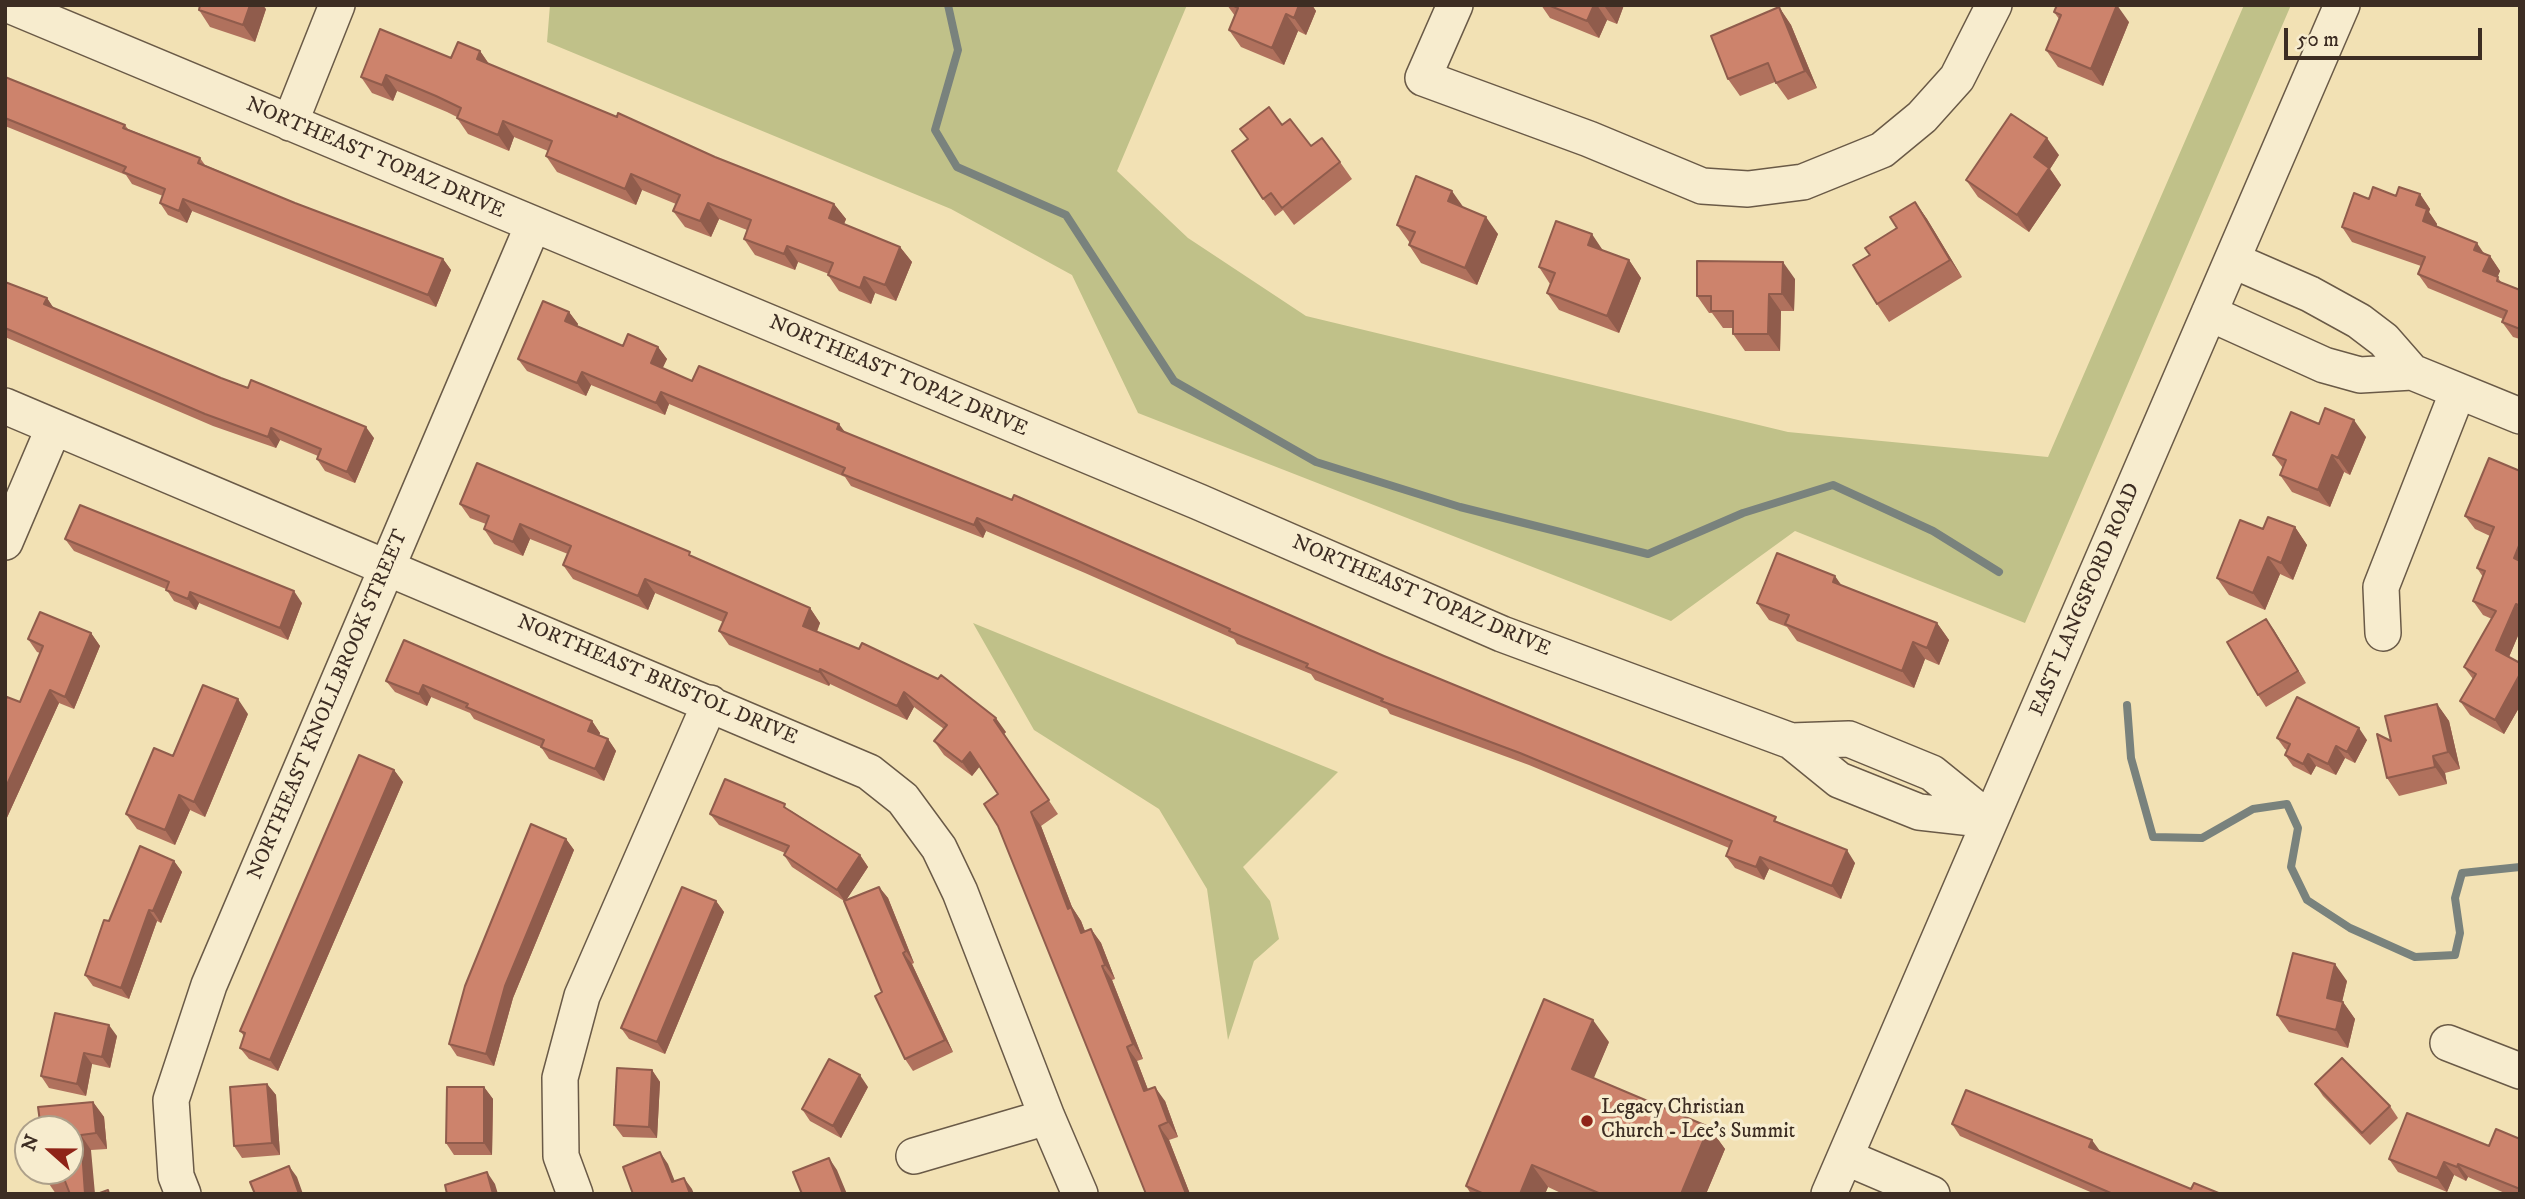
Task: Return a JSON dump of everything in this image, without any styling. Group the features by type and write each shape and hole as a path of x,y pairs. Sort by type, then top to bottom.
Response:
{"street":[{"name":"NORTHEAST TOPAZ DRIVE","path":"9,5 1186,497 1502,634 1791,741 1849,738 1933,773 1990,820"},
{"path":"290,123 337,5"},
{"path":"1455,5 1423,78 1589,139 1702,186 1748,189 1803,182 1882,150 1922,117 1957,78 1994,5"},
{"name":"EAST LANGSFORD ROAD","path":"1829,1194 2342,5"},
{"name":"NORTHEAST KNOLLBROOK STREET","path":"183,1194 176,1176 171,1100 200,1010 533,225"},
{"path":"2232,260 2310,294 2359,321 2384,340 2412,372"},
{"path":"2208,313 2324,365 2360,375 2412,372 2520,416"},
{"path":"2383,634 2381,587 2458,391"},
{"name":"NORTHEAST BRISTOL DRIVE","path":"5,406 869,772 904,799 939,848 960,892 1047,1117 1080,1194"},
{"path":"5,542 54,427"},
{"path":"575,1194 561,1156 560,1078 582,996 710,704"},
{"path":"2448,1043 2520,1071"},
{"path":"915,1156 1047,1117"},
{"path":"1845,1157 1931,1194"}],"green space":[{"path":"550,5 1187,5 1117,171 1188,238 1306,316 1788,432 2048,457 2244,5 2291,5 2025,623 1795,531 1671,621 1138,413 1072,275 951,209 547,42"},
{"path":"973,623 1338,772 1243,867 1270,901 1279,939 1254,961 1228,1040 1207,889 1159,809 1034,730"}],"building":[{"path":"200,5 250,5 243,25 199,10"},
{"path":"1232,5 1299,5 1294,18 1286,14 1272,48 1229,30 1238,8"},
{"path":"1548,5 1594,5 1587,21"},
{"path":"2057,5 2117,5 2091,69 2046,50 2061,15 2054,12"},
{"path":"1779,7 1805,71 1776,83 1768,63 1728,79 1711,36"},
{"path":"380,29 451,58 458,42 480,51 477,59 617,117 618,113 715,157 834,204 829,218 900,247 885,285 864,277 860,288 828,275 833,263 787,246 784,254 744,239 751,220 708,203 700,221 673,211 680,195 631,174 625,189 546,156 552,141 503,121 498,135 457,118 461,108 436,96 386,75 382,85 361,77"},
{"path":"5,77 200,158 198,163 443,259 428,295 183,199 179,211 160,203 165,189 123,172 126,167 5,118"},
{"path":"1269,107 1282,125 1290,119 1311,146 1322,138 1340,162 1282,208 1271,193 1263,199 1232,151 1248,139 1240,129"},
{"path":"2011,114 2047,138 2034,157 2049,168 2017,215 1966,180"},
{"path":"1416,176 1452,191 1448,201 1486,217 1465,268 1409,245 1415,232 1397,225"},
{"path":"2373,187 2396,196 2399,187 2420,194 2416,205 2427,209 2423,221 2477,243 2474,250 2490,256 2483,271 2498,277 2497,281 2520,290 2520,329 2502,322 2507,311 2418,274 2425,257 2342,227 2354,193 2369,199"},
{"path":"1915,202 1950,260 1877,304 1853,265 1870,255 1865,248 1897,228 1890,217"},
{"path":"1556,221 1592,234 1588,245 1629,260 1607,316 1547,293 1555,273 1539,267"},
{"path":"1697,261 1783,262 1782,294 1769,294 1768,334 1733,334 1733,311 1711,311 1711,296 1697,296"},
{"path":"5,282 47,298 44,304 221,378 248,388 251,380 366,427 347,472 317,459 321,449 271,428 268,437 205,414 5,328"},
{"path":"543,301 569,312 565,321 623,346 628,334 658,347 651,363 692,381 699,366 839,424 837,429 1012,500 1014,495 1384,656 1776,817 1774,821 1847,850 1832,886 1760,857 1756,867 1726,856 1732,841 1520,753 1381,701 1383,699 1306,667 1308,664 977,518 974,525 842,474 845,468 661,392 656,403 582,372 577,383 518,359"},
{"path":"2325,408 2354,420 2338,458 2332,455 2318,490 2280,475 2286,460 2273,455 2291,412 2319,424"},
{"path":"2489,458 2520,471 2520,543 2514,558 2520,561 2520,606 2516,604 2496,650 2520,663 2520,674 2495,720 2460,701 2476,674 2464,667 2496,611 2473,601 2485,571 2477,568 2494,527 2465,516"},
{"path":"477,463 690,552 689,555 810,608 803,626 859,649 862,643 938,679 941,675 996,718 994,720 1049,800 1031,812 1068,909 1071,907 1081,933 1091,929 1105,965 1102,966 1133,1044 1127,1047 1144,1091 1155,1087 1168,1122 1159,1126 1186,1194 1146,1194 998,826 984,804 998,794 970,752 962,762 934,741 947,725 904,692 897,706 820,669 819,672 719,631 727,613 645,579 638,596 563,565 571,546 520,524 513,542 484,529 489,516 460,504"},
{"path":"80,505 294,591 280,628 190,592 188,599 166,590 169,582 65,539"},
{"path":"2268,517 2295,527 2281,563 2268,557 2253,593 2217,578 2240,520 2263,529"},
{"path":"1777,553 1835,576 1833,582 1937,623 1927,648 1913,642 1902,671 1785,624 1789,615 1757,603"},
{"path":"40,612 91,633 65,697 50,690 5,789 5,701 7,697 20,702 43,646 28,639"},
{"path":"2266,619 2298,671 2258,695 2227,642"},
{"path":"404,640 592,721 588,731 608,739 595,769 541,747 544,740 466,707 468,704 423,685 419,694 386,681"},
{"path":"203,685 238,699 194,802 179,795 165,830 126,814 154,748 173,756"},
{"path":"2297,697 2359,728 2347,752 2336,746 2328,764 2308,754 2303,764 2285,755 2290,744 2277,738"},
{"path":"2437,704 2448,752 2433,756 2435,767 2387,778 2377,734 2391,741 2385,716"},
{"path":"359,755 394,770 270,1060 240,1048 245,1033 240,1031"},
{"path":"725,779 785,804 784,807 860,855 837,890 784,855 789,846 710,814"},
{"path":"531,824 566,839 505,986 486,1054 449,1044 465,986"},
{"path":"140,846 174,861 153,911 149,910 121,988 85,975 104,920 109,921"},
{"path":"682,887 716,901 657,1042 621,1028"},
{"path":"879,887 906,951 903,953 945,1040 905,1059 875,996 882,992 844,901"},
{"path":"2293,953 2335,964 2327,998 2343,1002 2336,1030 2277,1015"},
{"name":"Legacy Christian Church - Lee's Summit","path":"1544,999 1593,1020 1572,1069 1709,1127 1681,1194 1601,1194 1532,1165 1520,1194 1484,1194 1466,1186"},
{"path":"55,1013 109,1025 102,1057 84,1053 77,1084 41,1076"},
{"path":"2342,1058 2390,1106 2362,1133 2315,1084"},
{"path":"829,1059 860,1075 833,1126 802,1109"},
{"path":"617,1068 652,1070 649,1127 614,1125"},
{"path":"267,1084 272,1143 234,1146 230,1087"},
{"path":"447,1087 484,1087 484,1143 446,1143"},
{"path":"1966,1090 2092,1140 2089,1147 2191,1189 2194,1183 2221,1194 2113,1194 1952,1124"},
{"path":"93,1102 96,1133 84,1135 84,1115 39,1115 38,1107"},
{"path":"2407,1113 2489,1146 2496,1129 2520,1139 2520,1189 2458,1164 2457,1167 2444,1162 2437,1178 2389,1159"},
{"path":"660,1152 672,1182 684,1178 690,1194 633,1194 623,1167"},
{"path":"829,1158 843,1194 802,1194 793,1172"},
{"path":"289,1166 299,1194 255,1194 250,1182"},
{"path":"487,1172 493,1194 447,1194 445,1185"},
{"path":"84,1179 85,1194 70,1194 66,1185 84,1185"}],"waterway":[{"path":"948,5 958,50 935,130 957,167 1066,215 1174,381 1316,462 1460,507 1648,554 1743,513 1833,485 1933,531 1999,572"},
{"path":"2127,705 2131,758 2153,837 2202,838 2253,809 2287,804 2298,828 2291,867 2307,900 2350,928 2415,957 2455,955 2460,933 2455,898 2462,873 2520,867"}],"place":[{"name":"Legacy Christian Church - Lee's Summit","path":"1587,1121"}]}
